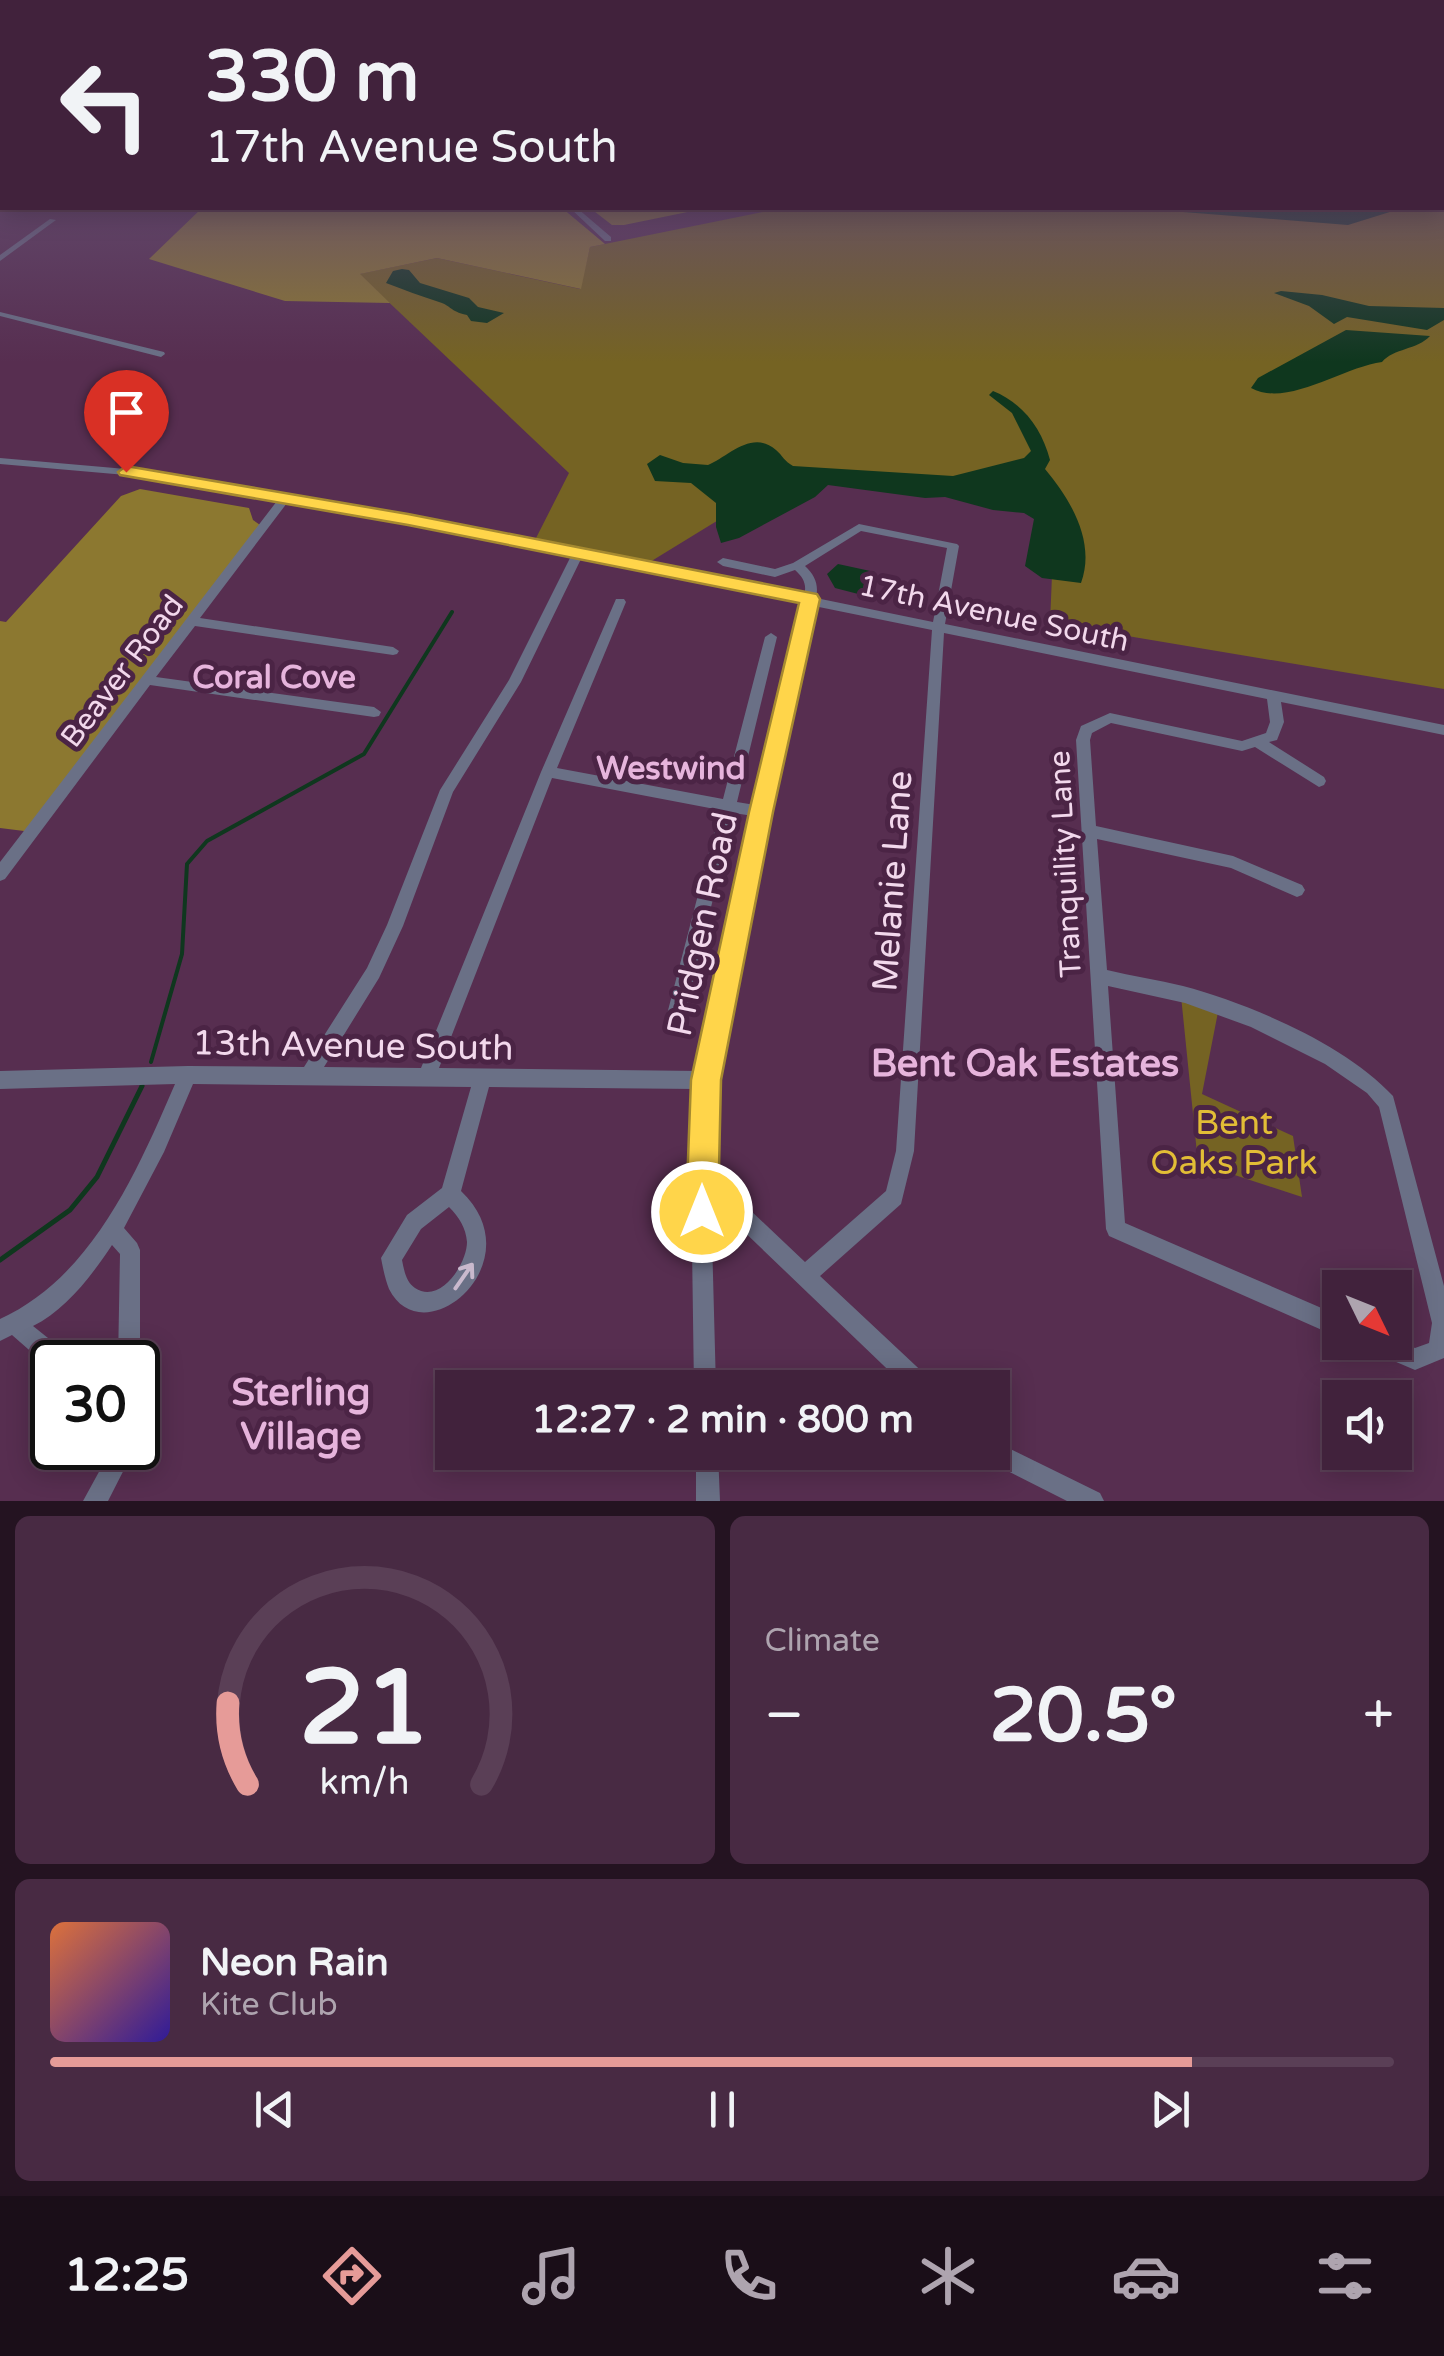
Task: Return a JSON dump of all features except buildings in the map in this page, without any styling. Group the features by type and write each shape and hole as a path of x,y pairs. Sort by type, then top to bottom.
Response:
{"street":[{"path":"0,259 49,222"},
{"path":"589,222 608,239"},
{"path":"0,314 161,354"},
{"name":"17th Avenue South","path":"0,461 126,472 285,498 810,599 1444,730"},
{"name":"Beaver Road","path":"0,874 285,498"},
{"path":"722,562 775,574 797,566 859,527 954,546 938,628"},
{"path":"309,1076 372,972 395,926 447,790 515,682 578,553"},
{"path":"797,566 808,575 810,599"},
{"name":"Pridgen Road","path":"705,1370 701,1176 706,1080 810,599"},
{"path":"426,1078 620,602"},
{"path":"192,622 393,650"},
{"name":"Melanie Lane","path":"805,1276 894,1197 905,1152 938,628"},
{"path":"674,1022 771,636"},
{"path":"145,680 374,712"},
{"path":"1273,695 1276,722 1272,736 1259,743 1319,781"},
{"name":"Tranquility Lane","path":"1259,743 1242,746 1110,718 1086,730 1083,740 1116,1230 1322,1319"},
{"path":"548,772 761,812"},
{"path":"1089,832 1233,862 1298,890"},
{"path":"1099,976 1210,1002 1348,1066 1374,1085 1386,1102 1443,1323 1441,1353 1412,1359"},
{"path":"30,1342 8,1327 65,1288 111,1229 150,1167 188,1075"},
{"name":"13th Avenue South","path":"0,1080 188,1075 706,1080"},
{"path":"450,1194 470,1215 476,1237 474,1264 465,1280 444,1300 425,1303 408,1298 396,1286 390,1258 414,1222 450,1194 482,1080"},
{"path":"701,1176 904,1370"},
{"path":"111,1229 130,1250 128,1340"},
{"path":"1010,1459 1092,1501"},
{"path":"95,1501 112,1470"},
{"path":"707,1470 708,1501"}],"green space":[{"path":"713,222 1444,222 1444,689 1050,623 1055,504 800,470 645,565 533,544 569,473 359,274 437,258 580,289 590,247"},
{"name":"Bent Oaks Park","path":"1181,996 1219,1007 1202,1094 1293,1136 1302,1197 1198,1163"}],"shaded area":[{"path":"187,222 579,222 605,244 590,247 581,289 437,258 360,274 390,303 285,301 149,259"},
{"path":"1310,222 1357,222 1348,225"},
{"path":"409,270 420,283 469,298 478,307 504,313 487,323 471,321 467,315 443,304 386,283 393,271"},
{"path":"1274,293 1369,306 1444,308 1444,320 1427,330 1347,317 1334,324 1309,306"},
{"path":"1346,330 1430,336 1382,362 1298,390 1265,393 1251,388 1258,378"},
{"path":"993,391 1022,410 1042,438 1050,460 1045,469 1072,508 1083,537 1085,568 1081,583 1042,578 1025,566 1034,519 1024,513 993,510 945,497 925,498 828,485 815,497 739,538 721,543 716,503 691,483 655,481 647,464 660,455 683,463 708,465 758,442 776,450 793,466 953,476 1024,458 1031,451 1012,413 989,395"},
{"path":"140,489 249,508 253,520 263,527 32,832 0,828 0,621 6,622 121,496"},
{"path":"838,564 875,572 871,593 866,596 835,588 827,574"}],"waterway":[{"path":"151,1062 182,954 187,864 207,841 364,754 452,612"},
{"path":"0,1260 70,1210 97,1177 142,1086"}],"district":[{"name":"Coral Cove","path":"274,677"},
{"name":"Westwind","path":"671,768"},
{"name":"Bent Oak Estates","path":"1025,1063"},
{"name":"Sterling Village","path":"301,1414"}],"route":[{"path":"126,472 408,520 810,599 706,1080 702,1212"}]}
